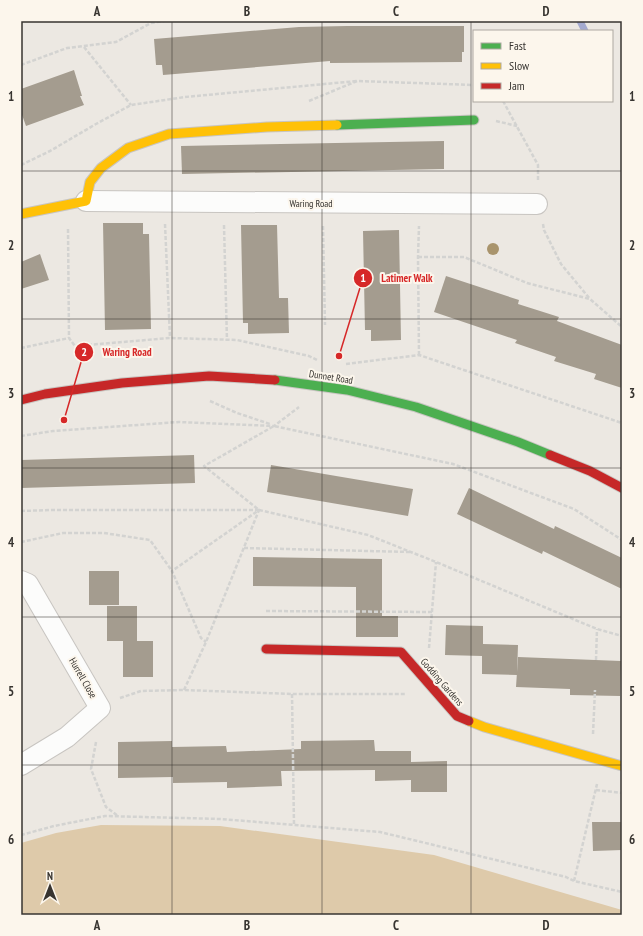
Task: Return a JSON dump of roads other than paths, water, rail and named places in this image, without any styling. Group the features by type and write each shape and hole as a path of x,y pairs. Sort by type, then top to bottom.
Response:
{"street":[{"path":"76,203 90,182 102,168 128,148 169,134 267,127 474,120"},
{"name":"Waring Road","path":"21,214 76,203 224,202 537,204"},
{"name":"Dunnet Road","path":"21,400 46,394 122,383 209,376 276,380 347,390 416,407 518,442 590,471 622,488"},
{"name":"Hurrell Close","path":"21,765 67,737 100,708 24,582"},
{"name":"Godding Gardens","path":"266,649 401,652 456,716 484,727 622,766"}],"waterway":[{"path":"580,21 584,30"}],"place":[{"name":"Latimer Walk","path":"339,356"},
{"name":"Waring Road","path":"64,420"}]}
